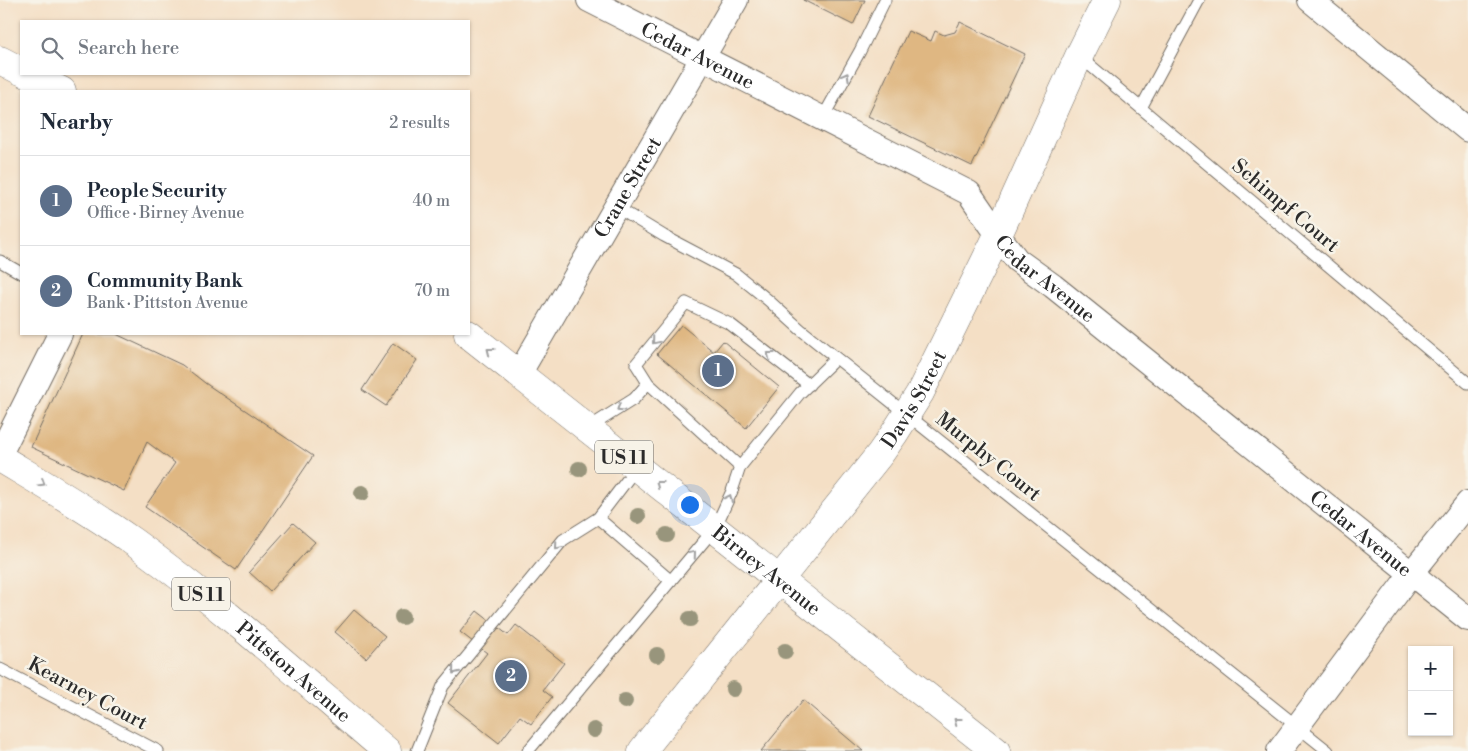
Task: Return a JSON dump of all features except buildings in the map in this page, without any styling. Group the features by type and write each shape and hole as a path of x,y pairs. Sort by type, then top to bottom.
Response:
{"main road":[{"name":"Davis Street","path":"642,751 880,454 907,414 920,393 998,235 1079,56 1107,0"},
{"path":"0,60 20,70"},
{"path":"29,75 60,90"},
{"name":"Birney Avenue","path":"469,335 996,751"},
{"name":"Pittston Avenue","path":"0,458 78,505 182,579 375,747"}],"street":[{"name":"Cedar Avenue","path":"589,0 969,193 1017,260 1468,619"},
{"name":"Crane Street","path":"520,374 736,0"},
{"path":"1310,0 1468,130"},
{"path":"0,454 60,335"},
{"path":"1279,751 1411,574 1468,503"}],"lane":[{"path":"822,119 860,52 885,0"},
{"path":"1141,108 1199,0"},
{"name":"Schimpf Court","path":"1079,56 1468,383"},
{"name":"Murphy Court","path":"616,208 736,274 800,329 1328,751"},
{"path":"0,261 20,272"},
{"path":"740,467 648,384 636,364 686,303 730,324 809,384"},
{"path":"528,751 715,528 732,491 740,467 800,393 836,358"},
{"path":"588,428 634,399 648,384"},
{"path":"417,751 443,686 563,540 598,518 637,467"},
{"path":"598,518 671,580"},
{"name":"Kearney Court","path":"0,669 158,751"}],"place":[{"name":"People Security","path":"718,371"},
{"name":"Community Bank","path":"511,676"}]}
